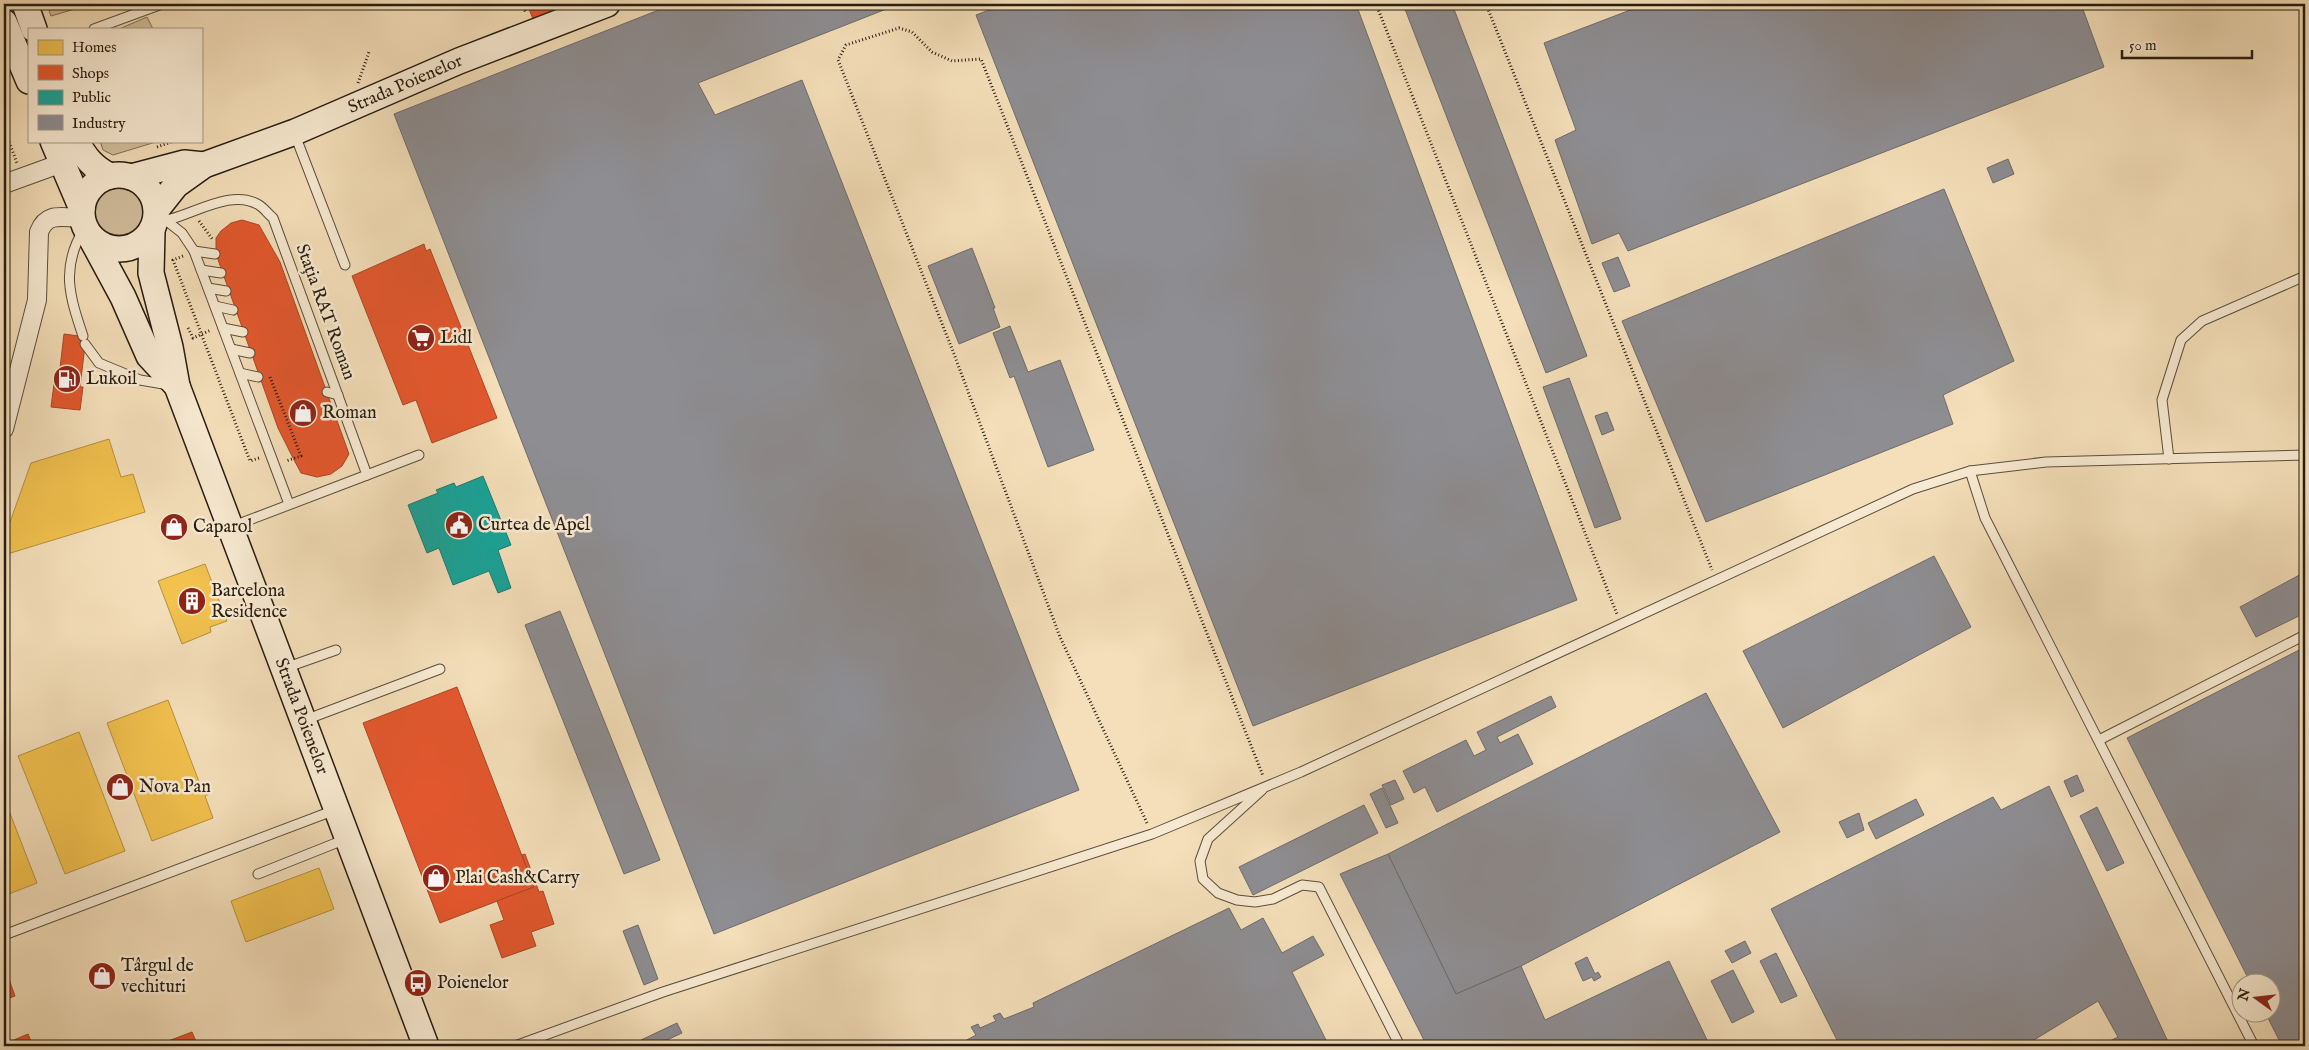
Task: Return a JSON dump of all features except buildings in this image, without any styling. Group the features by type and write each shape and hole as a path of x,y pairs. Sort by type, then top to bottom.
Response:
{"main road":[{"path":"25,4 34,28"},
{"name":"Strada Poienelor","path":"426,1046 177,386 170,347 151,273 158,221 176,186 204,165 295,132 459,61 607,4"},
{"path":"4,22 28,79"},
{"path":"77,142 86,159 95,167 141,181 149,189 154,199 158,221 136,245 122,249 106,247 85,222 85,198 91,188 99,180 121,176"},
{"name":"Strada Poienelor","path":"58,152 85,222 123,297 149,356 177,386"},
{"name":"Strada Poienelor","path":"121,176 184,163 204,165"}],"street":[{"path":"4,184 22,177 58,152"},
{"path":"4,430 37,300 39,232 43,222 51,217 85,222"}],"lane":[{"path":"97,28 162,4"},
{"path":"295,132 345,265"},
{"name":"Stația RAT Roman","path":"158,221 213,203 241,200 258,204 273,218 286,263 367,475"},
{"path":"158,221 182,233 194,251 289,504"},
{"path":"85,222 76,241 70,265 70,297 84,340 99,363 140,380 177,386"},
{"path":"194,251 215,254"},
{"path":"201,270 221,273"},
{"path":"2168,459 2162,400 2181,340 2202,321 2305,276"},
{"path":"208,288 226,291"},
{"path":"215,306 233,310"},
{"path":"223,327 243,332"},
{"path":"231,349 250,353"},
{"path":"240,373 258,377"},
{"path":"327,392 338,395"},
{"path":"230,527 419,454"},
{"path":"515,1046 663,992 1152,834 1267,786 1913,489 1970,471 2046,462 2305,455"},
{"path":"1970,471 1985,518 2254,1046"},
{"path":"2099,740 2305,635"},
{"path":"283,668 336,650"},
{"path":"302,721 440,669"},
{"path":"1267,786 1208,839 1200,861 1203,879 1218,893 1237,900 1255,902 1274,899 1302,885 1319,887 1400,1046"},
{"path":"4,935 336,810"},
{"path":"258,874 347,838"}],"path":[{"path":"1376,4 1621,624"},
{"path":"1486,4 1716,580"},
{"path":"1152,834 1060,637 954,354 838,60 846,45 899,28 912,32 932,52 952,61 981,59 1267,786"},
{"path":"356,89 370,52"},
{"path":"4,129 22,177"},
{"path":"149,149 171,142"},
{"path":"179,251 184,255 173,260 201,334 250,461 260,458 263,470 301,456 268,372"},
{"path":"168,263 169,257"},
{"path":"186,322 193,338 223,327"}],"shaded area":[{"path":"47,4 92,4 51,16"},
{"path":"147,17 152,28 121,28"},
{"path":"100,142 156,142 113,155 103,150"},
{"path":"114,187 124,187 133,191 139,197 143,211 139,225 133,231 124,235 114,235 105,231 99,225 95,216 95,206 99,197 105,191"}],"place":[{"name":"Lidl","path":"421,338"},
{"name":"Lukoil","path":"67,379"},
{"name":"Roman","path":"303,413"},
{"name":"Curtea de Apel","path":"459,525"},
{"name":"Caparol","path":"174,527"},
{"name":"Barcelona Residence","path":"192,601"},
{"name":"Nova Pan","path":"120,787"},
{"name":"Plai Cash&Carry","path":"436,878"},
{"name":"Târgul de vechituri","path":"102,976"},
{"name":"Poienelor","path":"418,983"}]}
